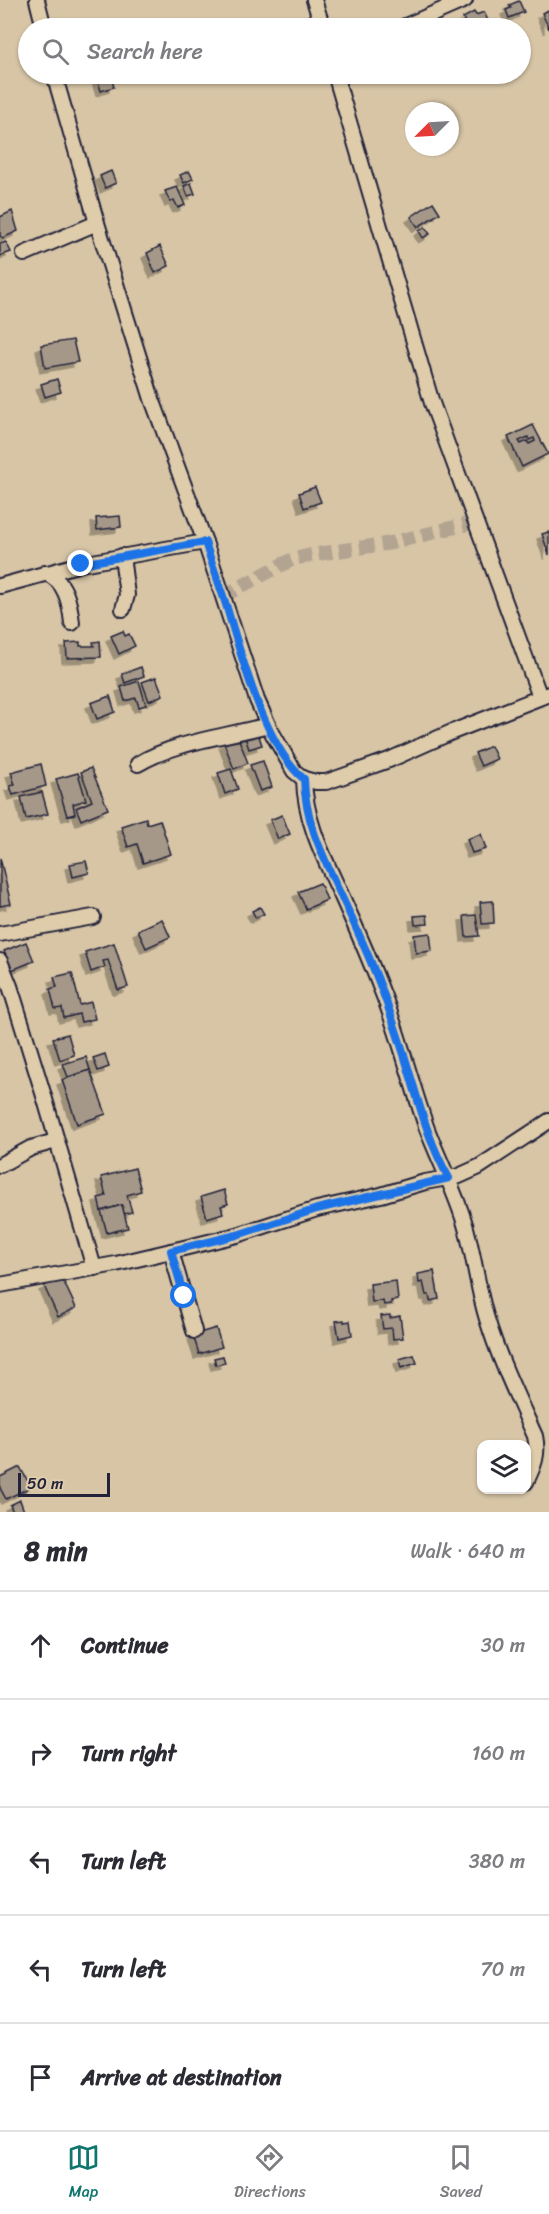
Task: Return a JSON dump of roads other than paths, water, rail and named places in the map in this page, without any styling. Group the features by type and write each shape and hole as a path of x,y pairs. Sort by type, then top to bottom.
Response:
{"street":[{"path":"37,0 42,18"},
{"path":"314,0 320,18"},
{"path":"424,18 465,0"},
{"path":"57,84 152,399 205,542 256,700 294,771 304,779 326,782 545,696 432,403 338,84"},
{"path":"24,254 97,223"},
{"path":"0,586 45,573 122,556 205,542"},
{"path":"122,556 127,596 123,609"},
{"path":"45,573 63,588 72,623"},
{"path":"138,764 161,752 268,724"},
{"path":"304,779 307,809 319,848 363,944 404,1055 427,1126 441,1164 449,1178 470,1242 489,1325 535,1436 538,1449 531,1472"},
{"path":"0,934 93,916"},
{"path":"0,961 10,986 94,1268"},
{"path":"0,1285 171,1251 237,1235 317,1209 459,1176 479,1167 549,1121"},
{"path":"0,1165 31,1148 56,1141"},
{"path":"171,1251 194,1331"}],"tunnel":[{"path":"223,596 291,560 391,543 475,522"}]}
